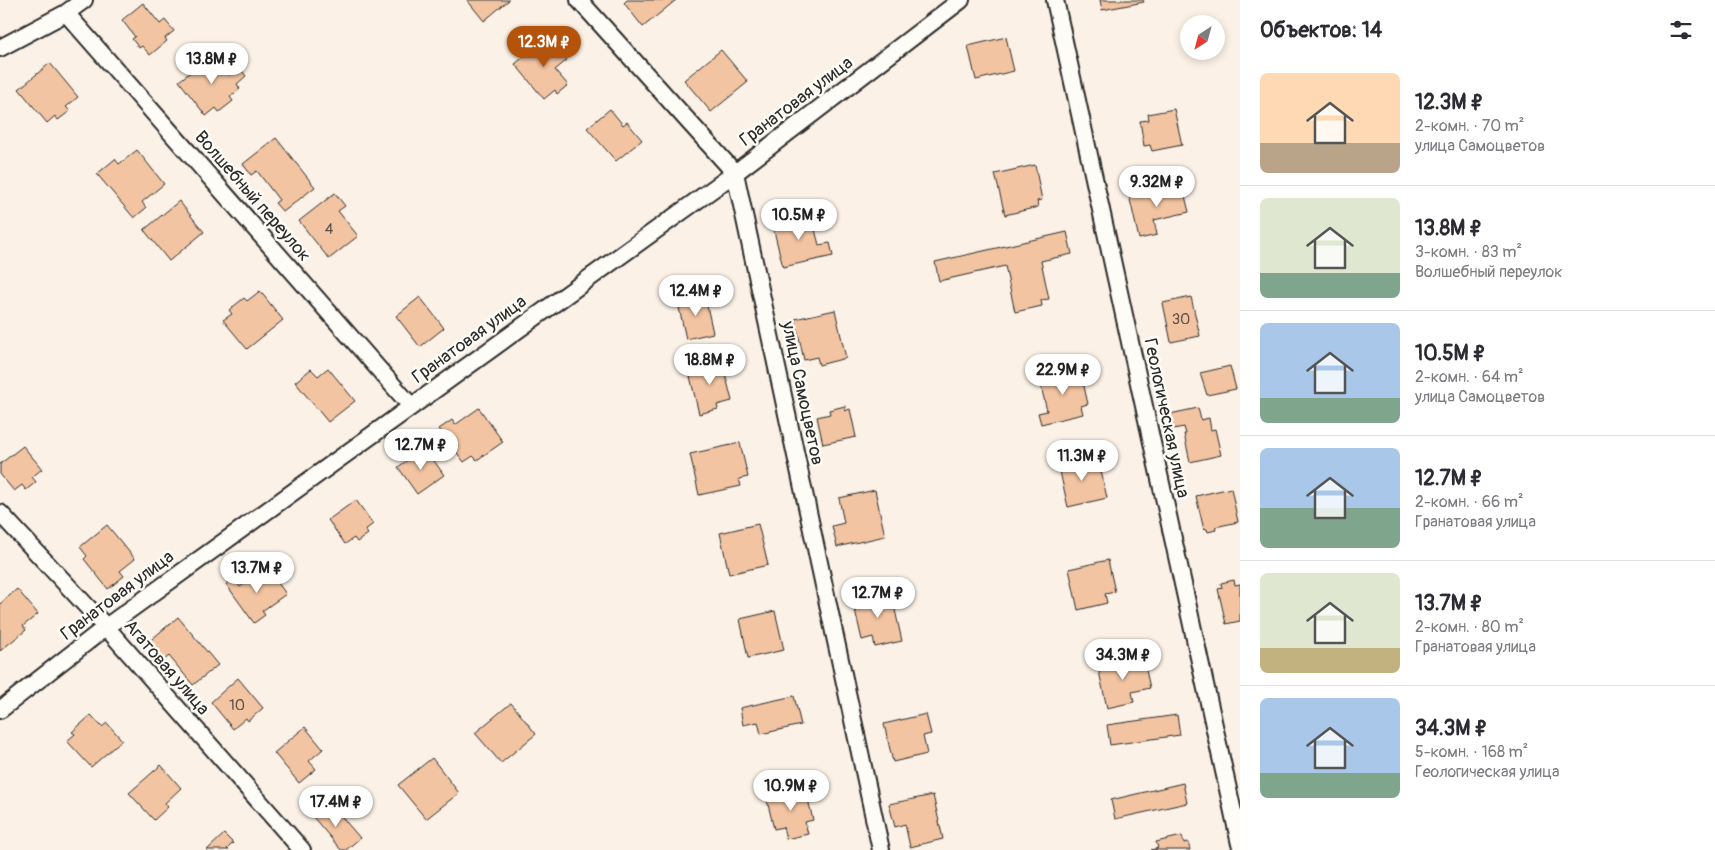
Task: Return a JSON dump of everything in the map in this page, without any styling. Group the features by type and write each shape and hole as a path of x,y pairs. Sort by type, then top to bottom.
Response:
{"street":[{"path":"0,48 66,13 84,0"},
{"name":"улица Самоцветов","path":"580,0 735,173 881,850"},
{"name":"Гранатовая улица","path":"0,710 106,627 735,173 961,0"},
{"name":"Геологическая улица","path":"1055,0 1240,844"},
{"name":"Волшебный переулок","path":"66,13 411,406"},
{"name":"Агатовая улица","path":"0,513 106,627 302,850"}],"building":[{"path":"467,0 509,0 484,21"},
{"path":"627,0 676,0 643,27 624,3"},
{"path":"1100,0 1143,0 1144,2 1102,10"},
{"path":"143,3 160,24 165,20 174,31 165,38 167,41 150,55 142,46 139,48 132,39 135,37 122,20"},
{"path":"548,37 567,60 555,70 568,85 557,94 555,90 544,99 515,64"},
{"path":"1006,37 1014,71 976,80 968,46"},
{"path":"721,50 748,82 711,112 684,80"},
{"path":"213,55 229,75 239,67 246,76 237,84 240,89 230,97 233,101 219,112 216,108 206,116 179,81"},
{"path":"50,63 78,97 66,107 70,111 58,120 55,116 47,123 19,89"},
{"path":"610,109 623,125 627,122 642,140 616,161 587,128"},
{"path":"1174,109 1182,145 1152,151 1150,145 1144,146 1140,121 1149,120 1148,114"},
{"path":"276,138 315,187 283,212 275,203 279,200 257,171 251,175 243,164"},
{"path":"137,150 164,184 142,202 146,208 134,218 97,174 115,159 119,164"},
{"path":"1035,165 1042,200 1037,201 1038,207 1005,215 995,174"},
{"path":"1182,184 1189,212 1154,220 1157,235 1139,239 1129,195"},
{"path":"335,193 345,206 338,211 358,236 329,259 299,221"},
{"path":"179,201 204,232 169,261 144,230"},
{"path":"811,214 819,245 830,243 833,256 783,267 772,223"},
{"path":"1067,232 1072,254 1041,261 1049,299 1041,300 1042,306 1015,312 1005,266 939,281 935,262"},
{"path":"260,291 283,320 247,349 223,320 232,314 229,310 244,298 247,301"},
{"path":"704,292 713,333 686,339 678,303 697,298 696,294"},
{"path":"420,297 444,328 420,347 396,316"},
{"path":"1191,297 1200,336 1171,342 1163,303"},
{"path":"835,310 846,358 819,365 817,357 804,360 795,319"},
{"path":"722,361 732,401 717,405 718,409 699,414 688,368"},
{"path":"1230,366 1236,389 1207,395 1200,373"},
{"path":"328,368 355,401 328,422 295,382 311,369 318,376"},
{"path":"1080,369 1088,404 1081,406 1083,414 1041,424 1038,413 1047,411 1039,378"},
{"path":"845,406 845,411 850,409 856,437 823,444 817,417 830,414 829,410"},
{"path":"479,408 503,442 477,460 473,456 464,462 439,429 452,420 455,425"},
{"path":"1198,408 1201,420 1209,418 1211,430 1215,429 1221,455 1190,462 1184,427 1173,429 1170,414"},
{"path":"740,443 748,477 739,479 741,486 699,495 690,454"},
{"path":"23,446 42,469 32,477 36,482 26,490 22,485 14,491 0,474 0,464"},
{"path":"425,448 444,475 417,494 398,467"},
{"path":"1085,457 1087,465 1099,462 1107,498 1068,507 1058,463"},
{"path":"1231,488 1238,522 1215,527 1216,530 1208,532 1207,529 1204,530 1196,496"},
{"path":"875,490 885,536 837,547 832,526 844,523 839,498"},
{"path":"356,500 373,524 365,530 368,534 357,542 354,538 345,544 328,520"},
{"path":"758,524 768,565 729,574 720,533"},
{"path":"107,525 135,559 120,571 124,576 108,589 84,559 87,556 80,547"},
{"path":"1108,560 1115,592 1105,594 1107,603 1078,610 1069,569"},
{"path":"267,568 286,594 262,611 265,615 254,623 226,584 234,578 240,587"},
{"path":"1234,580 1235,585 1240,584 1240,621 1226,624 1218,589 1222,588 1221,583"},
{"path":"17,589 38,614 23,626 26,630 0,651 0,604"},
{"path":"891,592 902,641 875,647 873,637 862,640 853,601"},
{"path":"775,611 784,650 748,658 740,619"},
{"path":"178,617 218,665 193,685 169,656 162,662 146,644"},
{"path":"1143,657 1150,688 1132,692 1134,702 1107,708 1098,667"},
{"path":"238,678 263,708 248,721 246,718 233,729 211,702"},
{"path":"794,696 801,725 761,734 758,722 743,725 740,708"},
{"path":"511,703 536,734 501,763 475,733"},
{"path":"926,714 931,734 923,736 927,754 893,762 884,724"},
{"path":"91,715 102,727 107,723 122,740 91,767 67,741 75,734 72,732"},
{"path":"1177,715 1180,735 1110,745 1107,725"},
{"path":"305,727 323,749 309,761 316,769 299,783 274,753"},
{"path":"432,758 459,793 426,819 398,785"},
{"path":"161,765 181,788 165,803 168,807 154,820 129,793"},
{"path":"1183,783 1187,803 1115,819 1111,800"},
{"path":"805,787 813,820 805,822 808,834 786,839 783,827 774,829 766,796"},
{"path":"933,795 943,839 910,847 905,824 895,827 889,804"},
{"path":"330,803 360,838 346,850 341,850 313,817"},
{"path":"224,834 233,843 227,849 229,850 207,850"},
{"path":"1182,836 1184,843 1188,842 1190,850 1151,850 1158,848 1156,842"}]}
